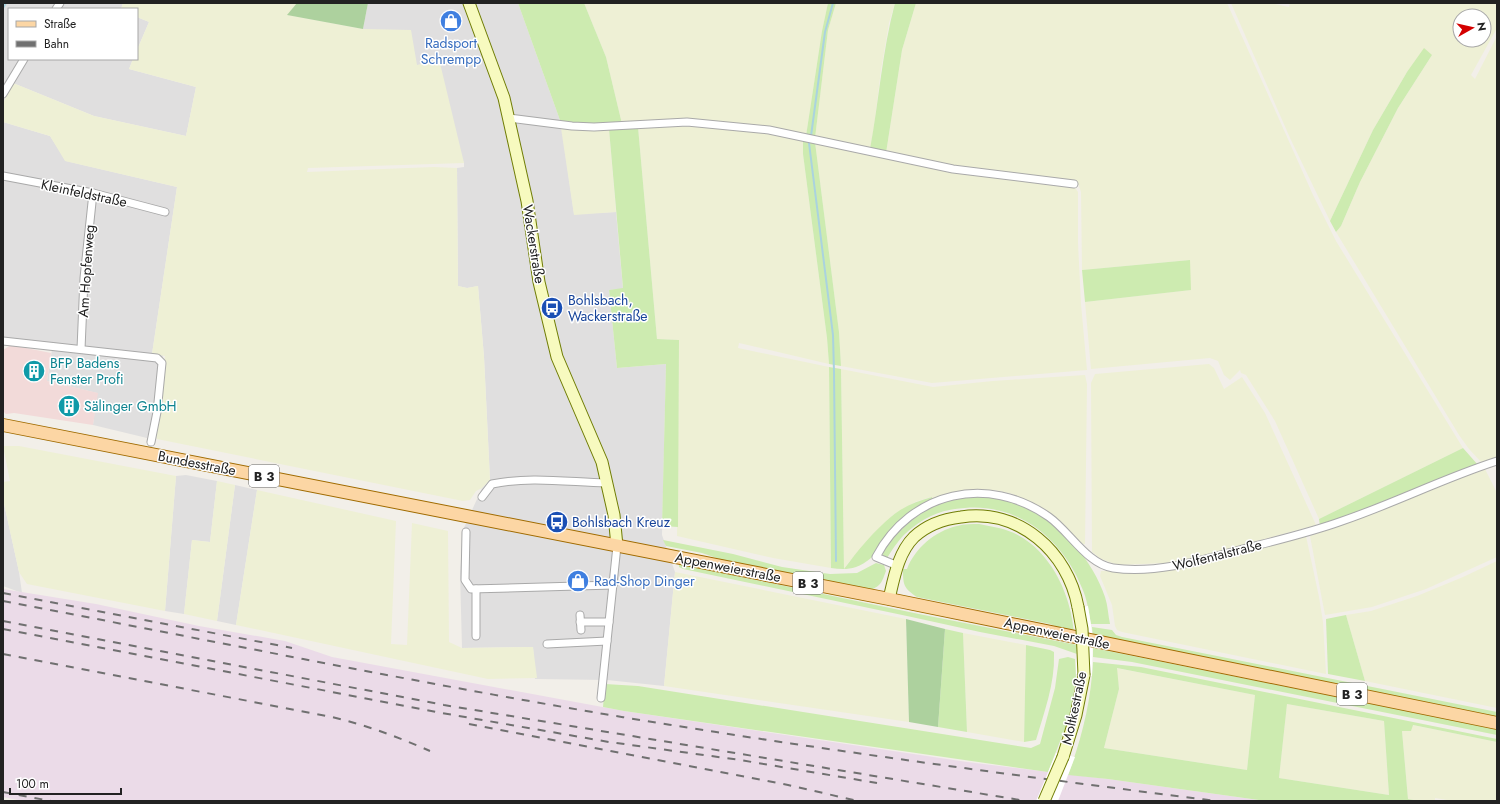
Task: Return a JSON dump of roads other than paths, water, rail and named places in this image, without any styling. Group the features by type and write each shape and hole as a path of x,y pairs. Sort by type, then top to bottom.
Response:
{"main road":[{"name":"Bundesstraße","path":"6,424 617,546"},
{"name":"Appenweierstraße","path":"617,546 889,599 1497,723"}],"street":[{"name":"Wackerstraße","path":"469,3 504,98 509,118 527,201 539,282 557,357 602,462 614,515 617,546 601,698"},
{"path":"3,94 23,60"},
{"path":"509,118 572,126 594,127 687,122 769,130 953,169 1074,184"},
{"name":"Kleinfeldstraße","path":"3,176 93,193 165,212"},
{"name":"Am Hopfenweg","path":"81,349 84,278 93,193"},
{"path":"3,341 157,358 160,360 162,364 157,412 151,442"},
{"name":"Wolfentalstraße","path":"898,566 876,557 895,528 915,512 933,502 955,495 987,493 1004,496 1027,504 1051,518 1100,564 1112,568 1127,569 1173,567 1242,550 1337,523 1497,461"},
{"path":"482,497 492,484 512,480 530,479 606,483"},
{"name":"Moltkestraße","path":"889,599 898,566 905,550 914,538 930,526 947,519 985,515 1004,519 1022,527 1038,539 1058,558 1069,577 1076,594 1082,629 1084,675 1076,715 1063,757 1044,801"},
{"path":"466,532 465,580 471,589 613,585"},
{"path":"476,589 476,636"},
{"path":"580,622 609,622"},
{"path":"548,644 607,641"}],"waterway":[{"path":"3,8 6,3"},
{"path":"811,136 825,32 833,3"},
{"path":"809,143 833,335 836,561"}],"railway":[{"path":"3,593 292,648"},
{"path":"3,601 378,673 604,714 909,760 1216,801"},
{"path":"3,621 444,705 1026,801"},
{"path":"3,629 442,713 609,742 740,760 877,783"},
{"path":"3,654 332,717 382,732 430,751"},
{"path":"469,724 788,785 858,801"},
{"path":"3,792 51,801"}],"place":[{"name":"Radsport Schrempp","path":"451,21"},
{"name":"Bohlsbach, Wackerstraße","path":"552,308"},
{"name":"BFP Badens Fenster Profi","path":"34,371"},
{"name":"Sälinger GmbH","path":"69,406"},
{"name":"Bohlsbach Kreuz","path":"557,522"},
{"name":"Rad-Shop Dinger","path":"578,581"}]}
